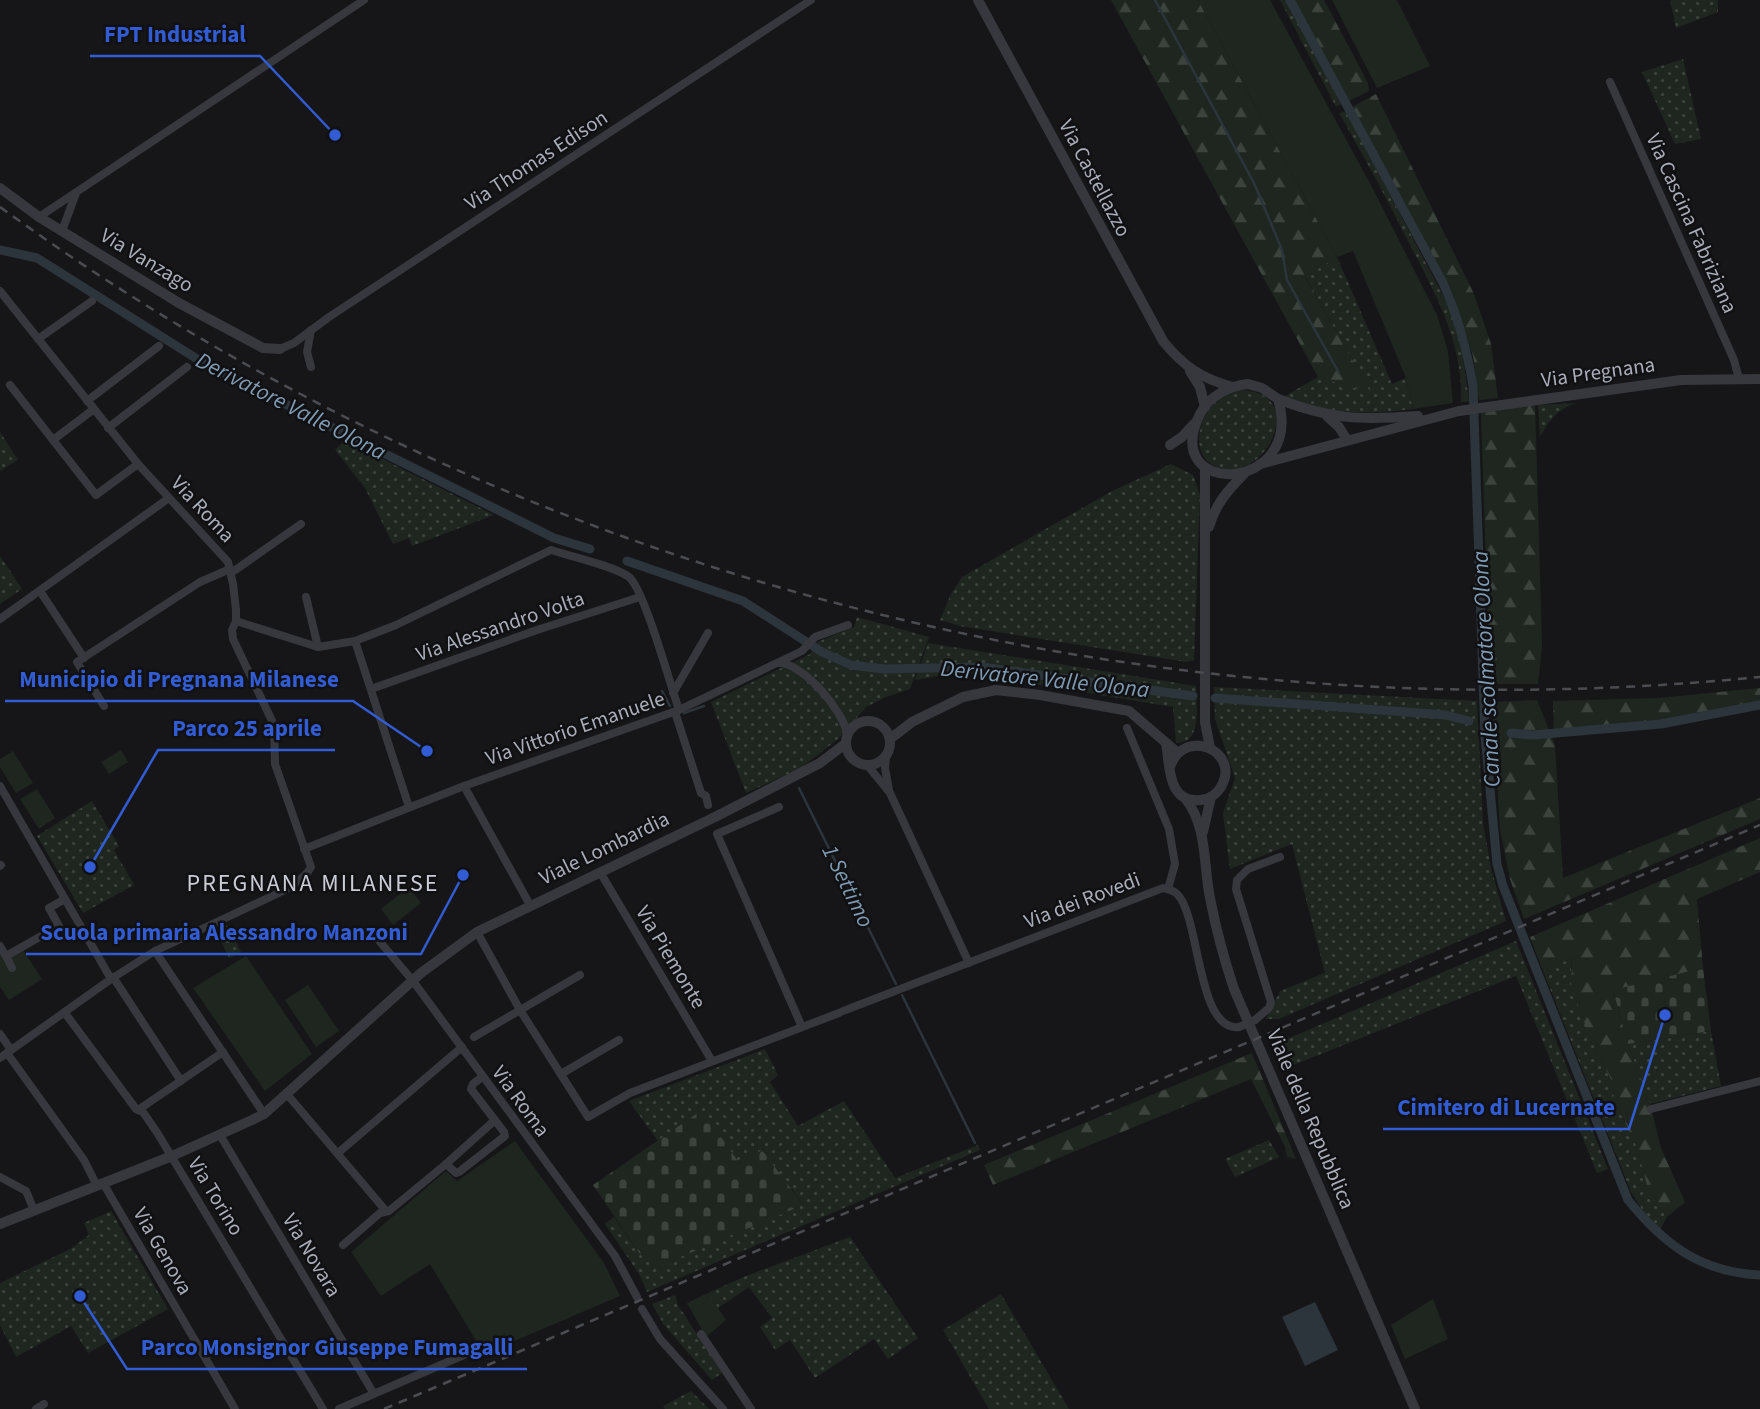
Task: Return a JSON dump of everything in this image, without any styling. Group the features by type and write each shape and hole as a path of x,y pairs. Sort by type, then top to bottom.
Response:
{"street":[{"path":"39,217 364,0"},
{"name":"Via Thomas Edison","path":"280,349 294,343 811,0"},
{"name":"Via Castellazzo","path":"978,0 1152,323 1200,387 1202,411"},
{"name":"Via Cascina Fabriziana","path":"1610,82 1734,360 1739,379"},
{"name":"Via Vanzago","path":"0,188 39,217 179,303 263,348 280,349"},
{"path":"62,231 78,190"},
{"name":"Via Roma","path":"0,291 138,464 224,556 231,571 236,621 232,630 233,639 275,724 275,764 311,867 283,891 155,951"},
{"path":"38,339 92,300"},
{"path":"311,330 307,352 311,367"},
{"path":"87,401 159,346"},
{"path":"108,428 187,367"},
{"name":"Via Castellazzo","path":"1188,369 1213,382 1233,387"},
{"name":"Via Pregnana","path":"1278,399 1325,415 1379,419 1441,414 1671,381 1760,379"},
{"path":"10,385 96,495 138,464"},
{"path":"1170,445 1190,429 1202,411 1223,391 1233,387 1256,386 1278,399 1282,412 1282,432 1275,447 1260,464 1244,474 1228,490 1218,505 1207,537"},
{"path":"53,440 94,409"},
{"path":"1202,411 1194,429 1194,448 1205,468 1205,722 1210,748"},
{"name":"Via Pregnana","path":"1260,464 1441,414"},
{"path":"1325,415 1335,423 1347,440"},
{"path":"1205,468 1220,474 1244,474"},
{"path":"0,619 169,498"},
{"path":"104,706 77,662 200,582 231,571 301,524"},
{"path":"236,621 317,647 355,641 396,625 551,550 628,576 640,597 708,805"},
{"path":"40,591 84,658"},
{"path":"306,597 317,647"},
{"name":"Via Alessandro Volta","path":"371,689 640,597"},
{"name":"Via Vittorio Emanuele","path":"304,849 464,786 677,711 803,651 811,639 848,625"},
{"path":"673,694 708,633"},
{"path":"355,641 409,807"},
{"path":"777,663 787,663 805,674 841,715 851,758 868,766 886,757"},
{"path":"890,739 912,722 963,697 996,690 1129,711 1178,753"},
{"path":"846,739 859,723 867,720 883,726 912,722"},
{"path":"1192,746 1205,722"},
{"path":"883,726 890,739 885,768 890,793 969,963"},
{"path":"1127,728 1169,829 1175,864 1168,889"},
{"name":"Viale Lombardia","path":"0,1224 172,1156 264,1114 412,981 477,932 715,817 820,762 846,739"},
{"path":"1166,743 1171,781 1185,798 1199,801 1211,797 1222,787 1225,769 1217,753 1210,748 1192,746 1178,753 1170,767"},
{"name":"Viale Lombardia","path":"820,762 851,758"},
{"path":"868,766 890,793"},
{"path":"0,786 112,978 181,1081"},
{"path":"464,786 530,905"},
{"name":"Viale della Repubblica","path":"1203,835 1211,797"},
{"name":"Viale della Repubblica","path":"1185,798 1193,808 1203,835 1209,894 1234,989 1415,1409"},
{"path":"779,807 717,834 802,1027"},
{"name":"Via dei Rovedi","path":"561,1074 589,1117 631,1093 712,1061 1156,890 1168,889 1177,894 1185,907 1206,992 1218,1019 1229,1027 1239,1027 1255,1020 1269,1008 1271,1002 1236,889 1237,880 1248,869 1280,857"},
{"name":"Via Piemonte","path":"600,872 712,1061"},
{"path":"59,926 49,908 65,899"},
{"path":"6,956 75,917"},
{"name":"Via Roma","path":"370,930 462,1047 615,1256 637,1297"},
{"path":"477,932 520,1010 561,1074 620,1040"},
{"path":"0,946 12,968"},
{"path":"6,1054 112,978 155,951 264,1114"},
{"path":"474,1037 580,975"},
{"name":"Via Torino","path":"65,1013 138,1110 143,1112 172,1156 323,1409"},
{"name":"Via Genova","path":"0,1034 6,1054 100,1184 235,1409"},
{"path":"338,1153 462,1047"},
{"path":"138,1110 223,1052"},
{"path":"446,1164 459,1172 502,1140 505,1132 471,1089 482,1077"},
{"path":"1651,1109 1760,1081"},
{"path":"286,1093 386,1212"},
{"path":"343,1245 380,1213 386,1212 446,1164 450,1157 495,1120"},
{"name":"Via Novara","path":"219,1135 374,1394"},
{"path":"0,1177 26,1191 34,1210"},
{"path":"642,1309 660,1339 723,1409"},
{"path":"701,1334 751,1409"},
{"path":"338,1409 480,1348"}],"green space":[{"path":"1111,0 1198,0 1337,257 1305,277 1371,393 1318,377"},
{"path":"1198,0 1270,0 1372,187 1437,315 1448,351 1453,403 1413,409 1406,378 1353,251 1337,257"},
{"path":"1280,0 1286,0 1343,103 1336,107"},
{"path":"1294,0 1324,0 1368,83 1369,91 1349,101"},
{"path":"1332,0 1397,0 1430,66 1377,88"},
{"path":"1670,0 1718,0 1718,12 1676,28"},
{"path":"1683,59 1701,139 1675,144 1642,72"},
{"path":"1376,94 1474,294 1491,344 1498,398 1479,400 1473,356 1453,294 1352,107"},
{"path":"1346,111 1449,307 1461,343 1469,401 1461,402 1458,359 1445,318 1428,279 1339,113"},
{"path":"1337,257 1392,384 1406,378 1413,409 1348,412 1317,407 1285,396 1318,377 1370,392 1305,276"},
{"path":"1241,390 1262,395 1273,405 1277,420 1274,435 1265,450 1252,462 1237,469 1219,468 1204,457 1200,449 1200,430 1213,405"},
{"path":"1577,403 1564,408 1555,416 1540,437 1538,405"},
{"path":"1535,405 1542,645 1538,684 1490,684 1481,413"},
{"path":"0,432 18,460 0,471"},
{"path":"345,440 494,515 412,546 409,538 393,544 365,488 335,450"},
{"path":"1171,464 1193,475 1200,495 1194,660 1187,662 960,626 940,620 962,577 1112,491"},
{"path":"0,556 22,589 0,604"},
{"path":"857,617 929,637 910,689 866,707 838,739 801,768 746,793 711,702 810,654 817,642 854,627"},
{"path":"928,643 1196,686 1197,713 1194,730 1185,742 1176,743 1173,707 973,674 956,673 915,680"},
{"path":"1214,687 1477,701 1483,823 1491,868 1506,921 1279,1019 1266,1019 1280,991 1325,973 1292,844 1230,869 1223,813 1235,778 1215,719"},
{"path":"1760,688 1760,709 1681,724 1554,735 1553,701 1658,698"},
{"path":"1537,700 1555,745 1563,878 1760,798 1760,819 1524,919 1510,879 1500,829 1492,702"},
{"path":"121,750 128,762 109,774 101,762"},
{"path":"13,751 33,783 16,793 0,767 0,759"},
{"path":"37,789 55,818 39,829 20,799"},
{"path":"92,801 119,846 114,850 134,885 83,913 37,836"},
{"path":"1760,838 1760,872 1697,899 1703,968 1613,991 1628,1044 1650,1104 1661,1148 1685,1202 1667,1217 1648,1189 1637,1147 1614,1100 1613,1083 1590,1038 1571,986 1572,958 1543,971 1530,937"},
{"path":"409,887 421,903 393,925 381,909"},
{"path":"227,925 241,952 229,958 216,931"},
{"path":"1516,941 1608,1169 1597,1173 1516,976 1291,1066 1280,1042"},
{"path":"23,950 42,979 9,1000 0,987 0,952 10,957"},
{"path":"246,956 312,1054 265,1091 193,988"},
{"path":"1572,958 1571,972 1590,1038 1613,1083 1614,1100 1637,1147 1648,1189 1667,1217 1660,1230 1631,1192 1543,971"},
{"path":"1703,968 1711,1031 1628,1044 1613,990"},
{"path":"308,985 339,1031 316,1047 285,1000"},
{"path":"1711,1031 1721,1086 1650,1104 1628,1044"},
{"path":"765,1049 778,1075 770,1082 798,1126 844,1101 895,1178 978,1145 980,1150 647,1292 639,1274 605,1224 614,1217 640,1254 650,1256 803,1205 792,1189 740,1164 702,1111 658,1141 629,1101"},
{"path":"1252,1053 1296,1159 1287,1157 1285,1147 1251,1079 993,1185 984,1165"},
{"path":"702,1110 740,1164 762,1150 803,1205 657,1267 650,1257 645,1259 640,1254 593,1185"},
{"path":"1269,1140 1279,1157 1235,1177 1225,1159"},
{"path":"515,1141 604,1263 620,1296 484,1354 430,1264 381,1296 351,1252 446,1171 457,1181"},
{"path":"111,1211 168,1309 88,1353 71,1326 16,1357 0,1325 0,1283 70,1249 89,1235 84,1223"},
{"path":"850,1237 918,1338 888,1359 874,1339 815,1378 790,1340 775,1350 760,1327 772,1318 749,1287 718,1308 708,1293 746,1276"},
{"path":"708,1293 726,1320 706,1337 687,1303"},
{"path":"1001,1294 1069,1409 989,1409 943,1330"},
{"path":"675,1295 678,1305 722,1373 712,1380 664,1325 652,1304"},
{"path":"1433,1299 1448,1339 1405,1359 1391,1325"},
{"path":"691,1391 709,1409 665,1409 663,1406"}],"shaded area":[{"path":"1315,1302 1338,1350 1305,1366 1282,1317"}],"waterway":[{"path":"1155,0 1254,183 1282,250 1287,280 1339,373"},
{"name":"Canale scolmatore Olona","path":"1290,0 1443,283 1465,346 1473,386 1485,736 1497,864 1503,886 1628,1200 1656,1230 1685,1253 1719,1268 1760,1275"},
{"name":"Derivatore Valle Olona","path":"0,250 37,258 205,364 554,538 590,549"},
{"name":"Derivatore Valle Olona","path":"627,561 743,601 822,652 851,665 884,669 981,667 1193,696"},
{"name":"1 Settimo","path":"662,691 670,706"},
{"name":"Derivatore Valle Olona","path":"1215,698 1446,715 1469,721"},
{"name":"Derivatore Valle Olona","path":"1511,733 1533,735 1661,724 1760,705"},
{"name":"1 Settimo","path":"684,713 704,706"},
{"name":"1 Settimo","path":"799,788 896,984"},
{"name":"1 Settimo","path":"902,995 975,1143"}],"railway":[{"path":"0,207 196,335 401,444 615,534 836,603 1063,653 1293,681 1526,690 1760,677"},
{"path":"384,1409 1760,825"}],"place":[{"name":"FPT Industrial","path":"335,135"},
{"name":"Municipio di Pregnana Milanese","path":"427,751"},
{"name":"Parco 25 aprile","path":"90,867"},
{"name":"Scuola primaria Alessandro Manzoni","path":"463,875"},
{"name":"Cimitero di Lucernate","path":"1665,1015"},
{"name":"Parco Monsignor Giuseppe Fumagalli","path":"80,1296"}],"district":[{"name":"PREGNANA MILANESE","path":"313,883"}]}
